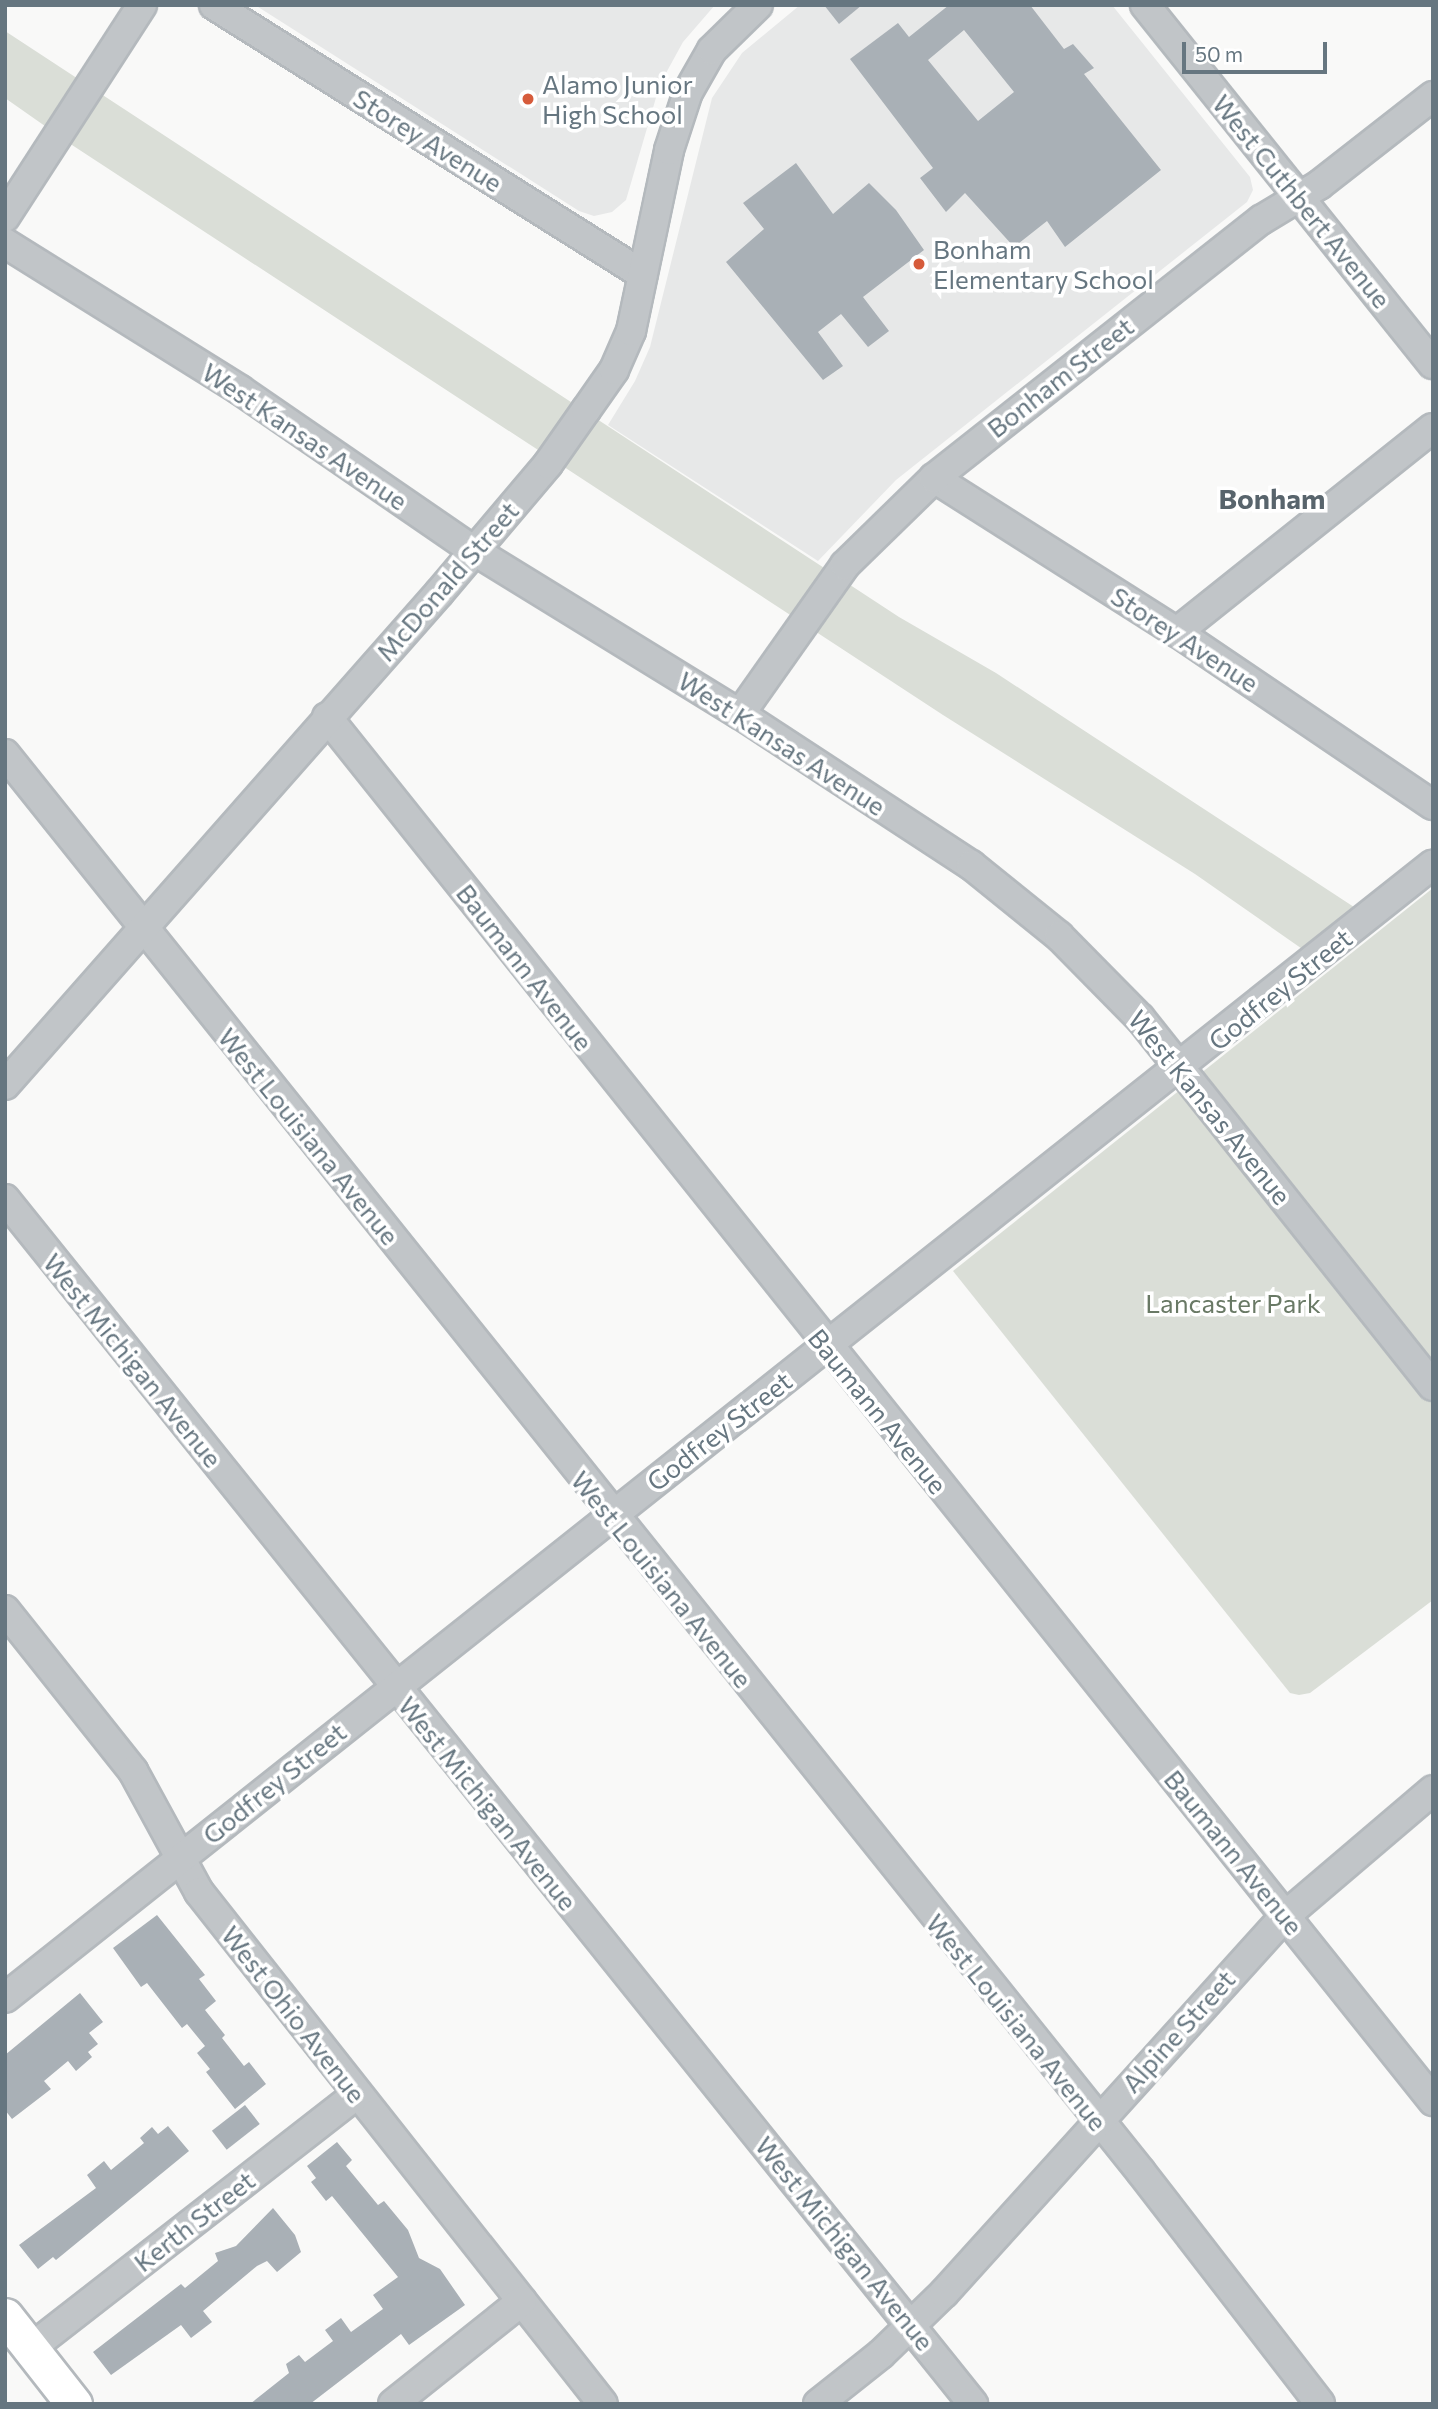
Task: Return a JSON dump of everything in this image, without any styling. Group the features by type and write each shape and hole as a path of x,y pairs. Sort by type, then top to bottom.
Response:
{"main road":[{"path":"5,2316 75,2404"}],"street":[{"path":"5,218 142,5"},
{"name":"Storey Avenue","path":"214,5 642,274"},
{"name":"McDonald Street","path":"5,1086 548,464 614,370 631,331 669,150 697,72 725,34 758,5"},
{"name":"West Cuthbert Avenue","path":"1149,7 1433,364"},
{"name":"Bonham Street","path":"740,714 833,580 934,478 1261,220 1319,185 1433,96"},
{"name":"West Kansas Avenue","path":"5,243 240,390 474,550 740,714 971,865 1101,975 1182,1067 1433,1386"},
{"path":"1177,632 1433,428"},
{"name":"Storey Avenue","path":"934,478 1177,632 1433,805"},
{"name":"Baumann Avenue","path":"327,717 827,1347 1433,2101"},
{"name":"West Louisiana Avenue","path":"5,754 1320,2404"},
{"name":"Godfrey Street","path":"5,1998 611,1515 1182,1067 1433,864"},
{"name":"West Michigan Avenue","path":"5,1199 394,1687 973,2404"},
{"name":"West Ohio Avenue","path":"8,1618 133,1771 199,1892 603,2404"},
{"name":"Alpine Street","path":"818,2404 911,2325 1285,1916 1433,1790"},
{"name":"Kerth Street","path":"31,2348 356,2094"},
{"path":"393,2404 522,2301"}],"shaded area":[{"name":"Alamo Junior High School","path":"255,5 715,5 683,42 660,84 626,200 612,212 594,216 579,211"},
{"name":"Bonham Elementary School","path":"800,5 1112,5 1250,177 1253,190 1247,202 896,480 818,561 608,425 635,381 650,347 712,98 742,53"}],"green space":[{"path":"5,31 899,617 996,673 1357,909 1308,953 1195,874 943,715 72,145 5,98"},
{"name":"Lancaster Park","path":"1433,888 1433,1600 1310,1693 1299,1695 1290,1693 953,1271"}],"building":[{"path":"824,5 862,5 839,24"},
{"path":"949,5 1030,5 1064,49 1073,44 1094,68 1084,74 1161,170 1065,247 1047,221 1014,247 965,193 946,212 920,178 933,168 850,59 898,23 909,37","holes":["964,30 1014,92 978,121 928,60"]},
{"path":"796,163 833,214 869,183 896,210 924,250 863,297 889,331 868,347 841,314 818,332 843,366 823,380 726,262 764,229 743,203"},
{"path":"157,1915 205,1975 199,1979 216,2001 205,2010 225,2035 222,2038 244,2066 249,2062 266,2084 235,2109 206,2072 210,2069 197,2053 205,2046 187,2024 182,2028 147,1983 141,1987 113,1948"},
{"path":"80,1993 103,2022 89,2033 98,2044 88,2052 92,2057 76,2071 68,2061 44,2081 51,2089 12,2119 5,2110 5,2055"},
{"path":"245,2105 260,2124 227,2150 212,2131"},
{"path":"168,2126 189,2151 56,2260 53,2257 38,2269 19,2245 96,2188 87,2175 104,2161 111,2170 144,2143 140,2138 152,2127 158,2134"},
{"path":"337,2142 352,2160 346,2166 378,2205 384,2201 408,2230 419,2258 440,2269 465,2305 409,2345 401,2334 310,2404 250,2404 289,2373 286,2364 299,2355 305,2362 333,2341 325,2330 341,2318 351,2332 383,2309 373,2295 398,2277 332,2196 326,2201 311,2182 316,2178 307,2166"},
{"path":"273,2208 295,2235 301,2252 277,2272 267,2261 257,2266 203,2311 212,2322 191,2338 181,2325 111,2375 93,2352 181,2284 185,2288 218,2261 215,2253 236,2246"}],"place":[{"name":"Alamo Junior High School","path":"528,99"},
{"name":"Bonham Elementary School","path":"919,264"}],"district":[{"name":"Bonham","path":"1272,498"}]}
